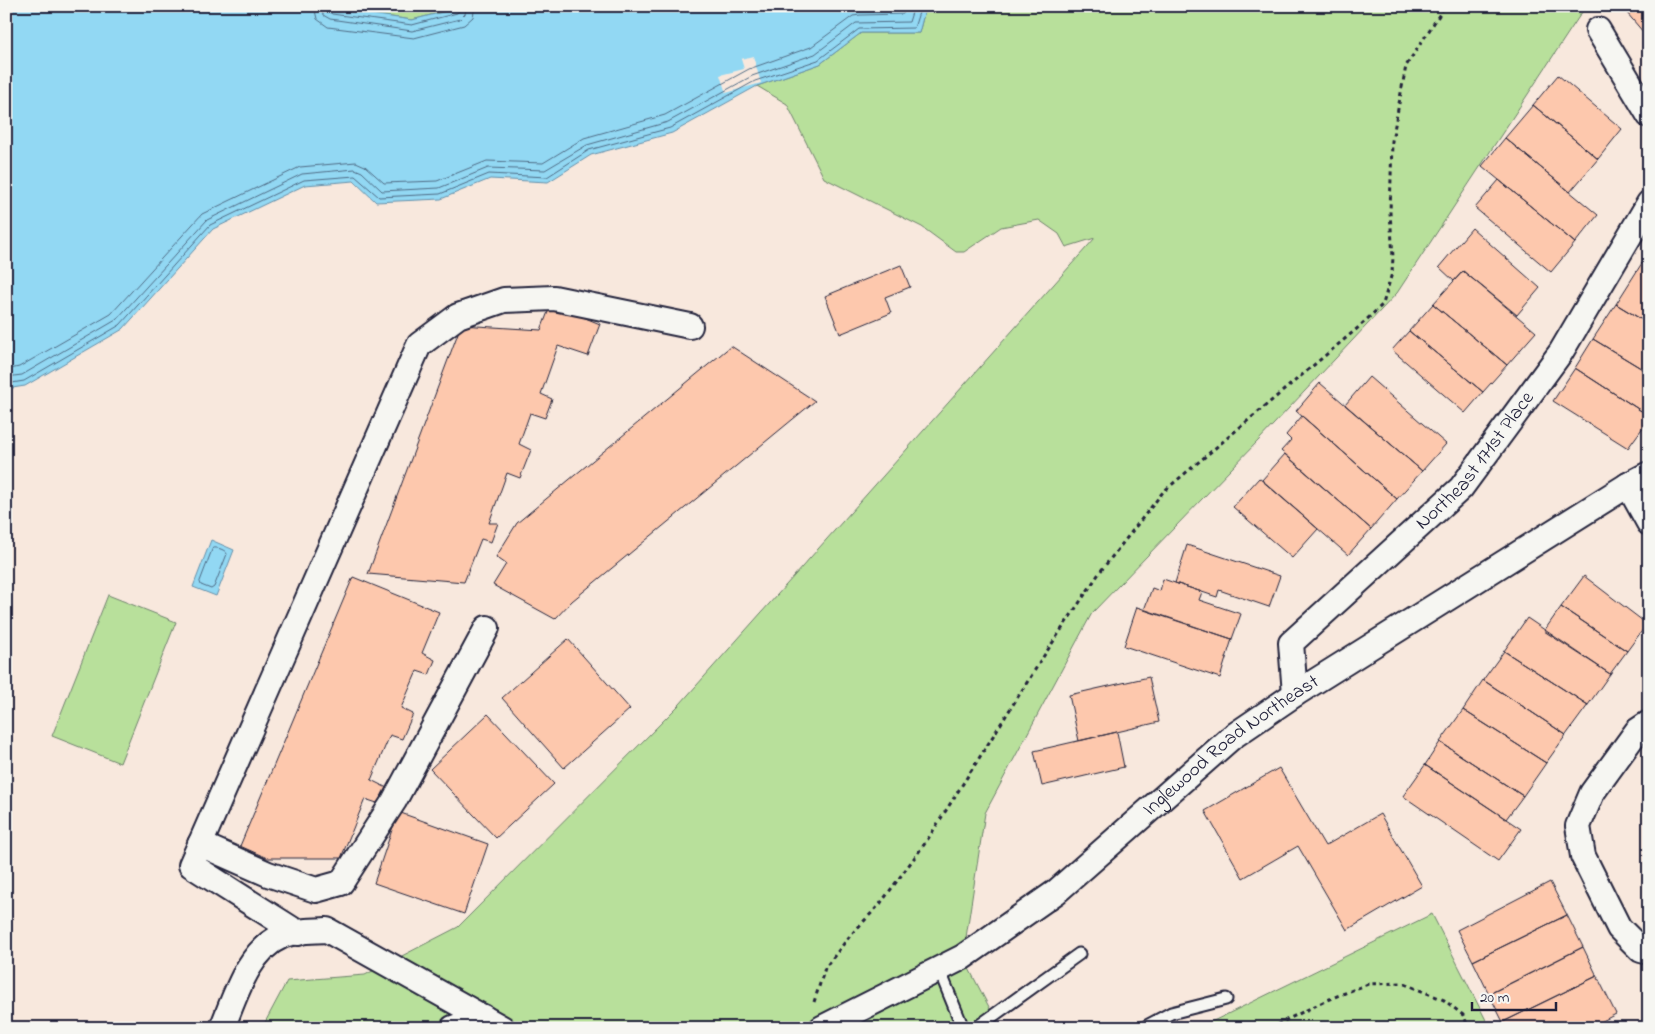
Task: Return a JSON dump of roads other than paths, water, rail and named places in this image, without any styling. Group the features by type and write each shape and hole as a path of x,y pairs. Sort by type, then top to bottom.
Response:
{"street":[{"path":"1598,30 1649,115"},
{"name":"Northeast 171st Place","path":"1295,694 1291,643 1462,488 1561,352 1649,203"},
{"path":"298,932 191,864 419,344 458,316 504,300 554,298 690,326"},
{"name":"Inglewood Road Northeast","path":"818,1018 939,969 963,957 1056,892 1232,737 1295,694 1628,485 1649,474"},
{"path":"1628,485 1649,523"},
{"path":"200,844 268,874 316,890 341,883 394,801 487,628"},
{"path":"1649,723 1637,731 1592,793 1578,826 1583,856 1619,928 1641,950 1649,952"},
{"path":"222,1028 248,966 267,946 281,936 298,932 328,930 493,1023"},
{"path":"453,1028 493,1023"}],"lane":[{"path":"976,1028 1079,954"},
{"path":"939,969 964,1028"},
{"path":"1143,1028 1171,1013 1226,999"}],"water":[{"path":"6,6 316,6 412,20 465,6 926,6 919,33 861,33 820,64 757,86 672,133 591,155 548,182 490,179 441,199 376,202 354,181 305,185 213,229 123,329 25,386 6,389"},
{"path":"211,540 234,550 216,596 193,587"}]}
